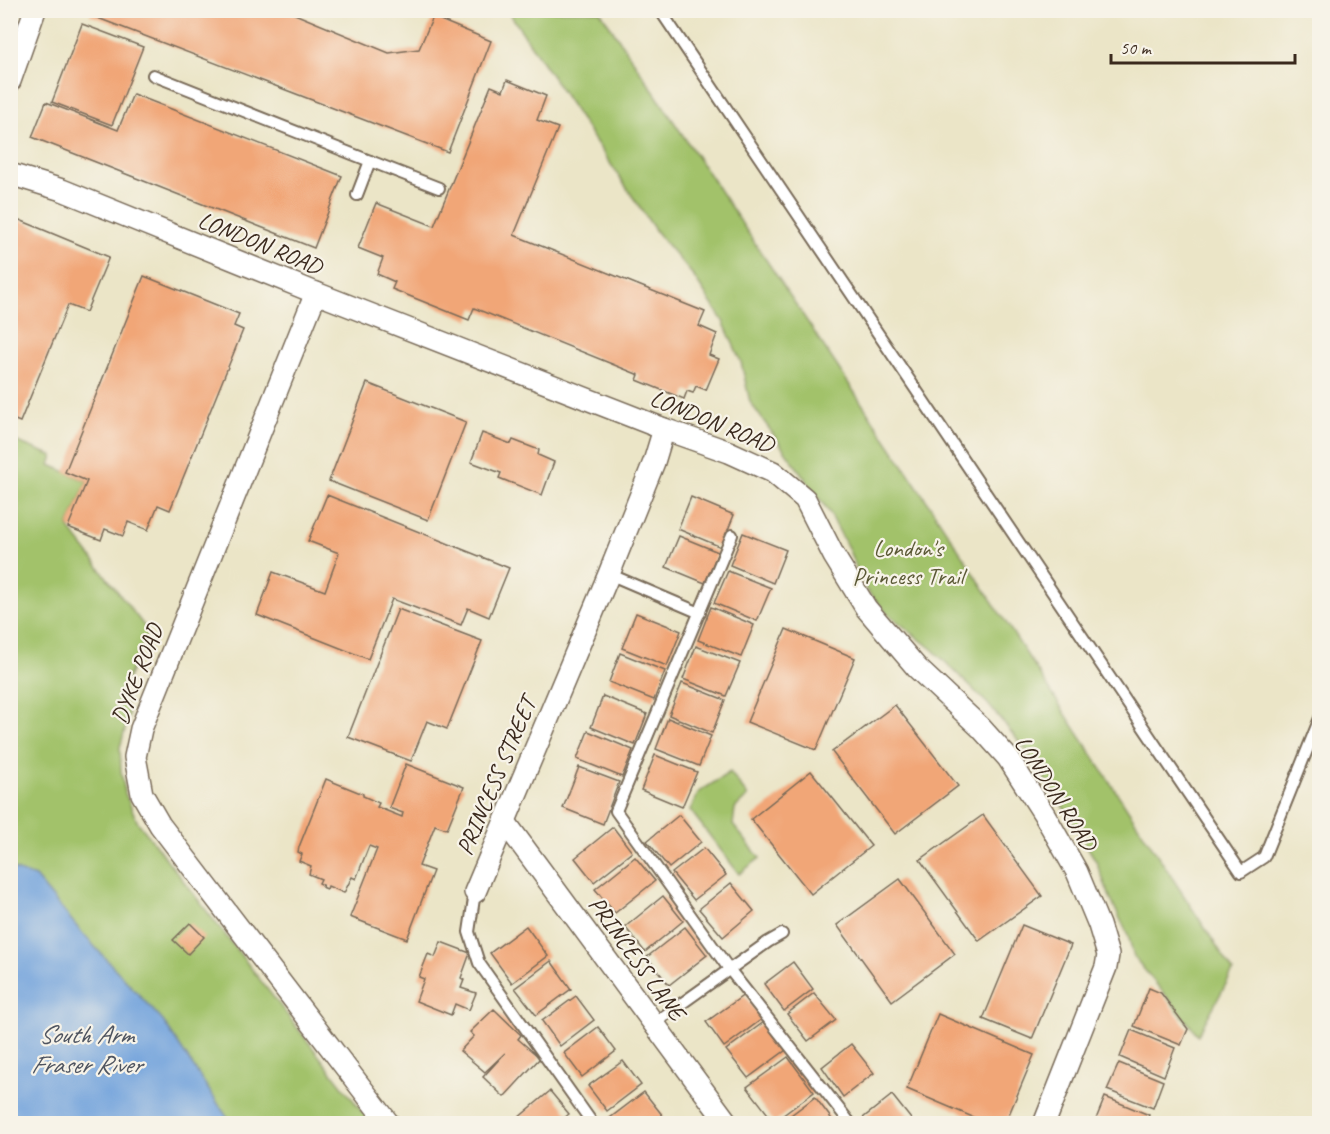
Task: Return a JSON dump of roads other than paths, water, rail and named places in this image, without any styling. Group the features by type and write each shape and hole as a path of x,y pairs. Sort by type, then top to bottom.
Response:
{"street":[{"path":"10,81 35,10"},
{"name":"LONDON ROAD","path":"10,174 62,190 664,429 729,452 773,472 805,499 834,556 866,608 917,668 981,728 1008,759 1044,814 1077,872 1099,925 1108,955 1106,968 1044,1124"},
{"name":"DYKE ROAD","path":"316,292 141,729 135,757 141,794 154,816 389,1124"},
{"name":"PRINCESS STREET","path":"475,892 609,574 654,462 664,429"},
{"name":"PRINCESS LANE","path":"505,822 728,1124"}],"lane":[{"path":"660,10 1240,872 1264,857 1320,718"},
{"path":"153,75 439,188"},
{"path":"357,195 370,161"},
{"path":"732,535 616,811 729,969 851,1124"},
{"path":"609,574 700,613"},
{"name":"PRINCESS STREET","path":"475,892 469,932 479,963 593,1124"},
{"path":"653,1024 782,934"}],"water":[{"name":"South Arm Fraser River","path":"10,868 35,877 84,935 163,1021 231,1123 11,1123"}],"park label":[{"name":"London's Princess Trail","path":"908,562"}]}
